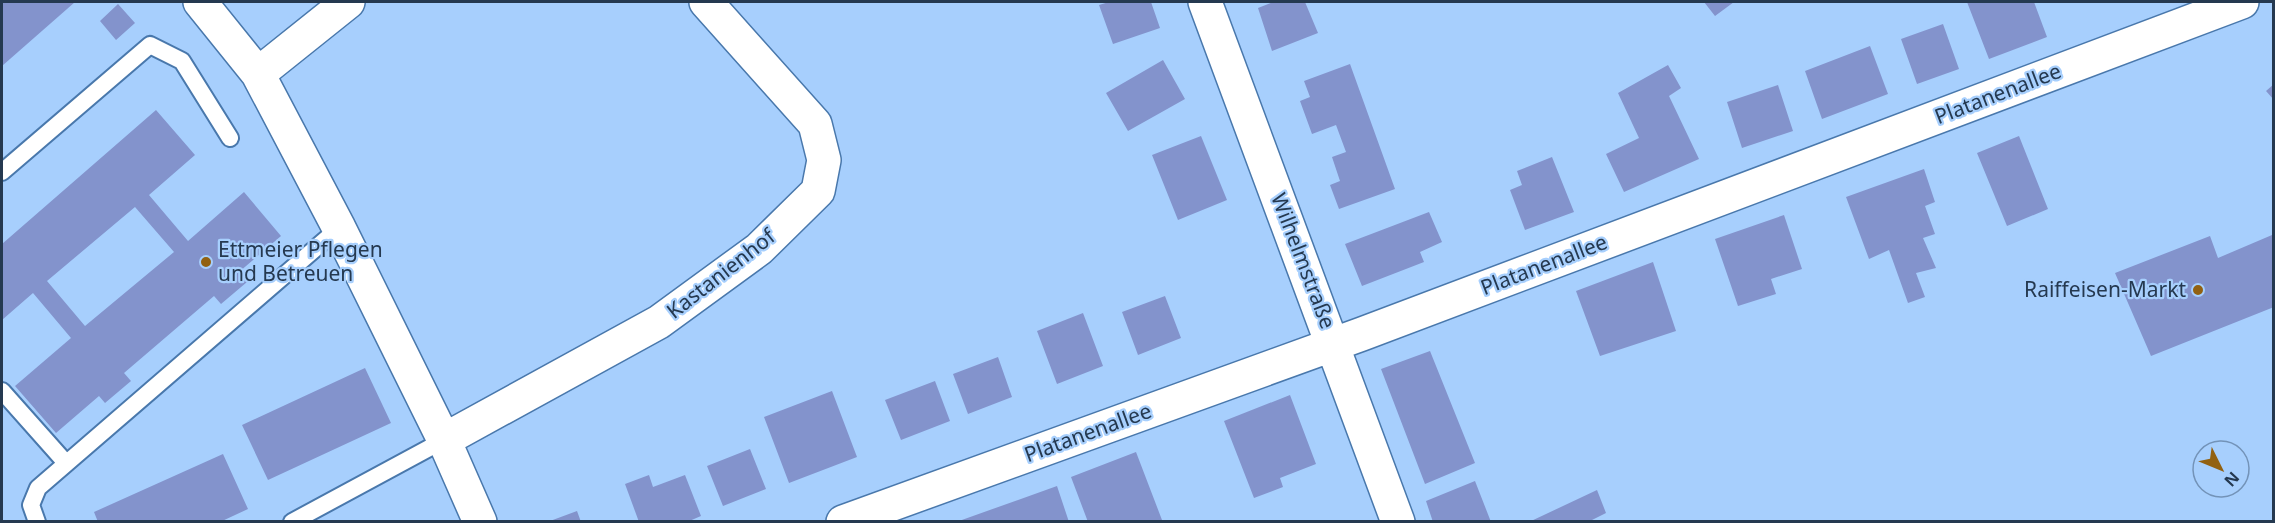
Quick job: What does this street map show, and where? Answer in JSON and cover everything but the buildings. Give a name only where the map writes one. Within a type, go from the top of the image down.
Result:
[{"type":"street","points":[[200,2],[258,74],[339,228],[444,440],[480,522]]},
{"type":"street","points":[[258,74],[348,2]]},
{"type":"street","name":"Kastanienhof","points":[[444,440],[659,322],[759,249],[818,191],[824,160],[815,124],[706,2]]},
{"type":"street","name":"Wilhelmstraße","points":[[1205,2],[1334,344],[1398,522]]},
{"type":"street","name":"Platanenallee","points":[[843,522],[1334,344],[2242,2]]},
{"type":"lane","points":[[2,172],[150,45],[182,61],[230,138]]},
{"type":"lane","points":[[37,522],[31,505],[38,488],[339,228]]},
{"type":"lane","points":[[2,391],[66,463]]},
{"type":"lane","points":[[292,522],[444,440]]},
{"type":"place","name":"Ettmeier Pflegen und Betreuen","points":[[206,262]]},
{"type":"place","name":"Raiffeisen-Markt","points":[[2198,290]]}]
